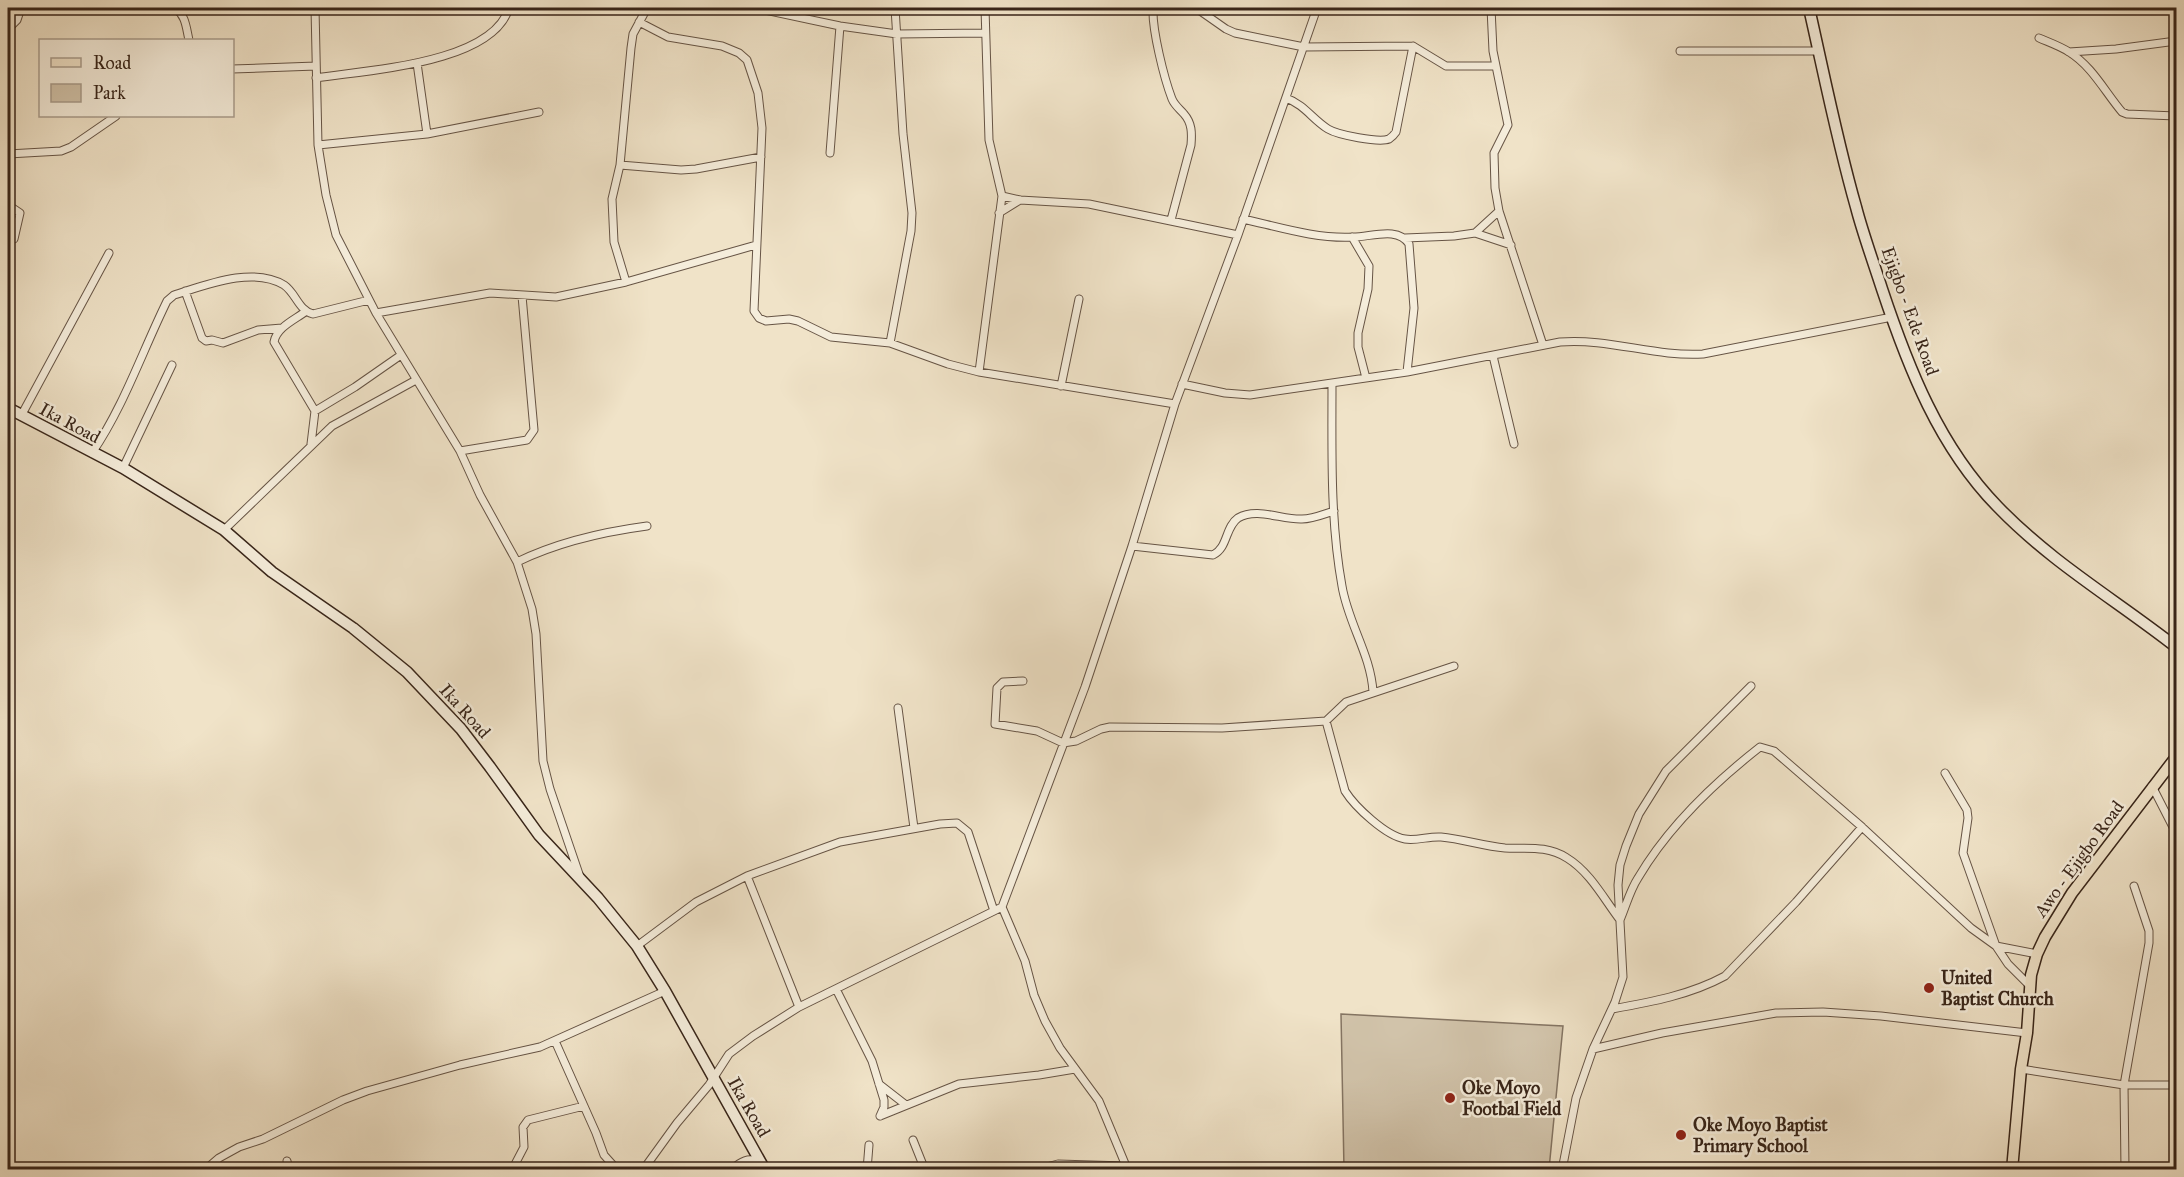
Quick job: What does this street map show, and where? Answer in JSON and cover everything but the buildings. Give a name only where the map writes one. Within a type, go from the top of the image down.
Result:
[{"type":"main road","name":"Awo - Ejigbo Road","points":[[2012,1170],[2030,986],[2037,954],[2056,916],[2072,893],[2176,757]]},
{"type":"street","points":[[8,29],[17,20],[21,8]]},
{"type":"street","points":[[175,8],[182,13],[189,39]]},
{"type":"street","points":[[315,8],[318,146],[326,195],[336,235],[376,314],[460,451],[480,495],[517,561],[532,609],[536,634],[543,761],[550,789],[582,882]]},
{"type":"street","points":[[316,78],[435,60],[477,44],[504,20],[509,8]]},
{"type":"street","points":[[626,282],[613,235],[612,199],[620,165],[633,34],[647,8]]},
{"type":"street","points":[[759,8],[840,26],[897,34],[985,33]]},
{"type":"street","points":[[890,343],[911,231],[912,213],[903,134],[895,8]]},
{"type":"street","points":[[979,372],[1002,196],[989,140],[985,8]]},
{"type":"street","points":[[1153,8],[1169,90],[1173,101],[1188,120],[1192,136],[1171,220]]},
{"type":"street","points":[[1196,8],[1226,30],[1304,47],[1413,46],[1446,66],[1496,66]]},
{"type":"street","points":[[643,1170],[656,1149],[709,1085],[712,1077],[729,1054],[767,1026],[799,1007],[1002,907],[1085,687],[1132,546],[1175,404],[1238,235],[1317,8]]},
{"type":"street","points":[[1491,8],[1492,51],[1508,125],[1494,153],[1495,189],[1499,212],[1543,345]]},
{"type":"street","name":"Ejigbo - Ede Road","points":[[1809,8],[1856,208],[1910,369],[1951,448],[1976,482],[2035,543],[2058,562],[2176,645]]},
{"type":"street","points":[[639,22],[669,37],[722,46],[739,53],[747,60],[758,93],[762,128],[754,311],[759,318],[766,321],[789,319],[798,321],[822,333],[841,339],[890,343],[948,364],[979,372],[1175,404]]},
{"type":"street","points":[[830,153],[840,26]]},
{"type":"street","points":[[2039,38],[2069,52],[2094,75],[2122,112],[2176,116]]},
{"type":"street","points":[[2069,52],[2176,41]]},
{"type":"street","points":[[1286,98],[1297,102],[1335,132],[1378,141],[1388,140],[1396,132],[1413,46]]},
{"type":"street","points":[[1680,51],[1819,51]]},
{"type":"street","points":[[417,63],[427,134]]},
{"type":"street","points":[[234,69],[316,66]]},
{"type":"street","points":[[318,146],[427,134],[539,112]]},
{"type":"street","points":[[8,154],[61,151],[71,147],[115,117]]},
{"type":"street","points":[[620,165],[681,170],[761,156]]},
{"type":"street","points":[[1002,196],[1020,200],[1071,202],[1238,235]]},
{"type":"street","points":[[999,213],[1020,200]]},
{"type":"street","points":[[8,205],[20,213],[14,239]]},
{"type":"street","points":[[1405,238],[1454,236],[1475,232],[1499,212]]},
{"type":"street","points":[[1243,219],[1320,236],[1352,237],[1397,233],[1405,238],[1409,244],[1414,308],[1407,372]]},
{"type":"street","points":[[1475,232],[1510,244]]},
{"type":"street","points":[[1352,237],[1369,266],[1368,289],[1358,333],[1358,347],[1365,378]]},
{"type":"street","points":[[376,314],[482,294],[556,297],[626,282],[756,245]]},
{"type":"street","points":[[21,416],[109,253]]},
{"type":"street","points":[[92,453],[108,428],[144,356],[167,301],[174,295],[235,277],[249,276],[283,284],[305,312],[312,314],[369,300]]},
{"type":"street","points":[[185,291],[204,340],[212,339],[224,343],[258,330],[282,328]]},
{"type":"street","points":[[460,451],[527,440],[534,430],[522,296]]},
{"type":"street","points":[[1060,386],[1079,299]]},
{"type":"street","points":[[305,312],[282,328],[276,334],[274,342],[315,411],[311,444]]},
{"type":"street","points":[[1182,384],[1225,393],[1250,395],[1407,372],[1560,342],[1587,341],[1684,354],[1703,354],[1892,317]]},
{"type":"street","points":[[315,411],[401,355]]},
{"type":"street","points":[[1493,356],[1514,444]]},
{"type":"street","points":[[123,468],[172,365]]},
{"type":"street","points":[[224,530],[311,444],[338,422],[416,380]]},
{"type":"street","points":[[1332,384],[1335,538],[1342,589],[1372,676],[1373,692]]},
{"type":"street","name":"Ika Road","points":[[8,408],[123,468],[224,530],[272,572],[353,628],[406,672],[461,729],[539,835],[598,898],[637,946],[665,991],[763,1166]]},
{"type":"street","points":[[1132,546],[1213,555],[1224,546],[1233,523],[1249,514],[1306,519],[1334,511]]},
{"type":"street","points":[[517,561],[567,542],[609,531],[647,526]]},
{"type":"street","points":[[1023,681],[1003,682],[997,688],[995,724],[1037,731],[1063,743],[1076,741],[1110,727],[1222,728],[1326,721],[1346,702],[1454,666]]},
{"type":"street","points":[[1562,1170],[1576,1098],[1593,1048],[1612,1009],[1623,977],[1618,885],[1620,865],[1626,846],[1652,791],[1666,771],[1751,686]]},
{"type":"street","points":[[898,708],[914,828]]},
{"type":"street","points":[[1326,721],[1345,791],[1385,831],[1396,837],[1407,839],[1438,837],[1506,848],[1549,849],[1566,857],[1584,871],[1620,920]]},
{"type":"street","points":[[1620,920],[1636,879],[1662,841],[1728,772],[1760,747],[1766,747],[1774,751],[1862,828],[1971,928],[1996,946],[2037,954]]},
{"type":"street","points":[[1946,773],[1967,810],[1963,853],[1996,946],[2008,964],[2030,986]]},
{"type":"street","points":[[2152,786],[2176,833]]},
{"type":"street","points":[[637,946],[696,902],[747,876],[840,842],[914,828],[957,823],[968,832],[994,911]]},
{"type":"street","points":[[1612,1009],[1663,999],[1712,983],[1725,976],[1796,902],[1862,828]]},
{"type":"street","points":[[747,876],[799,1007]]},
{"type":"street","points":[[2125,1170],[2124,1085],[2149,943],[2149,931],[2134,886]]},
{"type":"street","points":[[1002,907],[1025,961],[1034,994],[1045,1021],[1060,1048],[1099,1101],[1126,1166]]},
{"type":"street","points":[[836,989],[872,1061],[884,1107],[880,1116],[959,1084],[1075,1069]]},
{"type":"street","points":[[205,1170],[219,1158],[239,1147],[367,1091],[555,1041],[588,1024],[665,991]]},
{"type":"street","points":[[1593,1048],[1719,1022],[1776,1013],[1823,1012],[1881,1016],[2027,1033]]},
{"type":"street","points":[[555,1041],[604,1155],[613,1165],[625,1170]]},
{"type":"street","points":[[2021,1069],[2124,1085],[2176,1085]]},
{"type":"street","points":[[879,1084],[906,1105]]},
{"type":"street","points":[[512,1170],[524,1147],[523,1127],[528,1120],[584,1106]]},
{"type":"street","points":[[913,1140],[925,1170]]},
{"type":"street","points":[[867,1170],[869,1144]]},
{"type":"street","points":[[731,1170],[744,1160],[751,1159],[763,1166]]},
{"type":"street","points":[[287,1161],[289,1170]]},
{"type":"street","points":[[1035,1170],[1059,1167],[1126,1166],[1150,1169]]},
{"type":"green space","name":"Oke Moyo Footbal Field","points":[[1341,1014],[1563,1026],[1549,1169],[1344,1169]]},
{"type":"place","name":"United Baptist Church","points":[[1929,988]]},
{"type":"place","name":"Oke Moyo Footbal Field","points":[[1450,1098]]},
{"type":"place","name":"Oke Moyo Baptist Primary School","points":[[1681,1135]]}]
